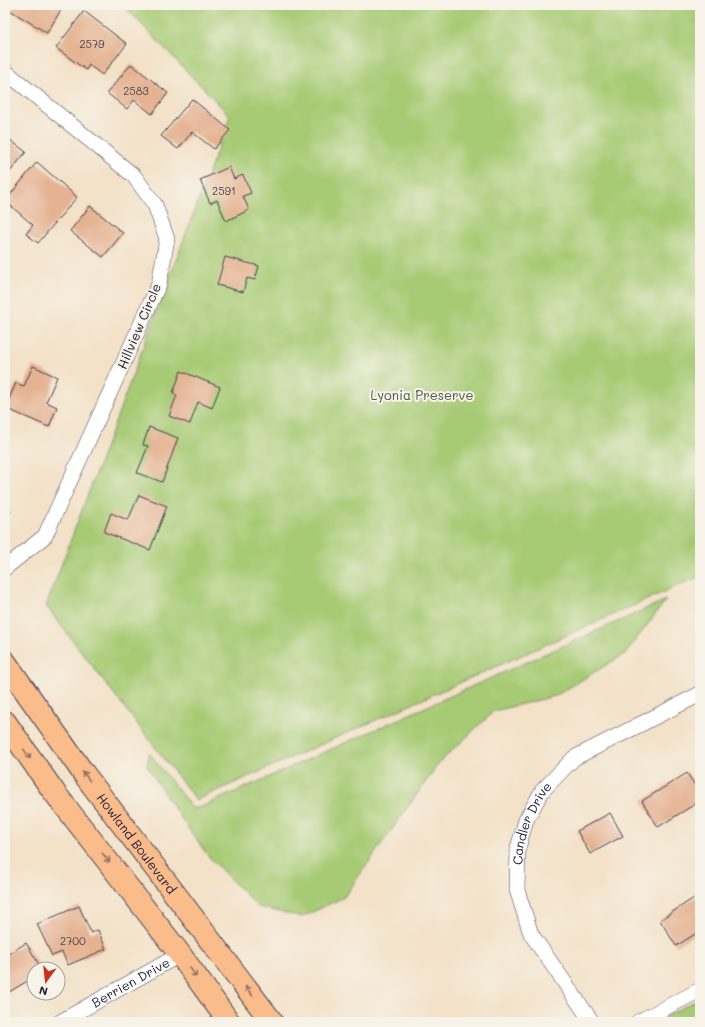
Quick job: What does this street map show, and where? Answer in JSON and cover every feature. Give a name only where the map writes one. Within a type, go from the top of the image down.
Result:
[{"type":"main road","name":"Howland Boulevard","points":[[5,662],[84,774],[272,1022]]},
{"type":"main road","points":[[5,722],[54,792],[179,953],[229,1022]]},
{"type":"street","name":"Hillview Circle","points":[[5,71],[134,176],[155,205],[167,239],[159,284],[45,536],[5,568]]},
{"type":"street","name":"Candler Drive","points":[[592,1022],[531,934],[518,890],[518,848],[526,820],[542,791],[574,758],[700,694]]},
{"type":"street","name":"Berrien Drive","points":[[60,1022],[172,959],[179,953]]},
{"type":"street","points":[[638,1022],[700,990]]},
{"type":"green space","name":"Lyonia Preserve","points":[[123,5],[700,5],[700,576],[196,800],[46,606],[230,116]]},
{"type":"green space","points":[[666,600],[626,653],[555,696],[494,711],[439,763],[344,897],[302,917],[258,907],[209,857],[171,804],[147,766],[149,753],[192,808],[199,808]]},
{"type":"green space","points":[[700,998],[700,1022],[655,1022]]},
{"type":"building","points":[[11,5],[64,5],[47,33],[8,9]]},
{"type":"building","points":[[84,11],[127,44],[102,75],[89,65],[86,70],[56,48]]},
{"type":"building","points":[[131,64],[168,93],[152,114],[134,100],[127,109],[107,93]]},
{"type":"building","points":[[192,99],[230,130],[214,149],[192,132],[178,149],[161,136]]},
{"type":"building","points":[[5,136],[26,152],[5,178]]},
{"type":"building","points":[[37,162],[77,197],[38,243],[26,234],[33,225],[5,201]]},
{"type":"building","points":[[229,167],[234,179],[243,175],[251,193],[243,196],[249,210],[226,221],[217,200],[210,203],[200,180]]},
{"type":"building","points":[[90,206],[123,233],[103,257],[70,231]]},
{"type":"building","points":[[225,257],[259,266],[255,280],[247,278],[243,292],[217,285]]},
{"type":"building","points":[[33,366],[57,377],[46,402],[57,407],[49,427],[5,408],[16,383],[24,386]]},
{"type":"building","points":[[181,371],[220,387],[212,408],[198,402],[190,424],[169,416],[177,395],[173,393]]},
{"type":"building","points":[[149,427],[178,438],[162,482],[137,473],[148,446],[143,445]]},
{"type":"building","points":[[139,495],[167,506],[150,550],[104,532],[111,513],[128,520]]},
{"type":"building","points":[[5,505],[11,512],[5,517]]},
{"type":"building","points":[[687,773],[700,793],[700,801],[658,827],[642,801]]},
{"type":"building","points":[[610,813],[623,836],[590,854],[577,831]]},
{"type":"building","points":[[697,896],[700,901],[700,931],[676,946],[660,920]]},
{"type":"building","points":[[79,906],[91,933],[98,930],[106,949],[68,965],[62,952],[52,956],[37,924]]},
{"type":"building","points":[[26,943],[37,961],[26,961],[26,982],[9,992],[5,986],[5,956]]}]
